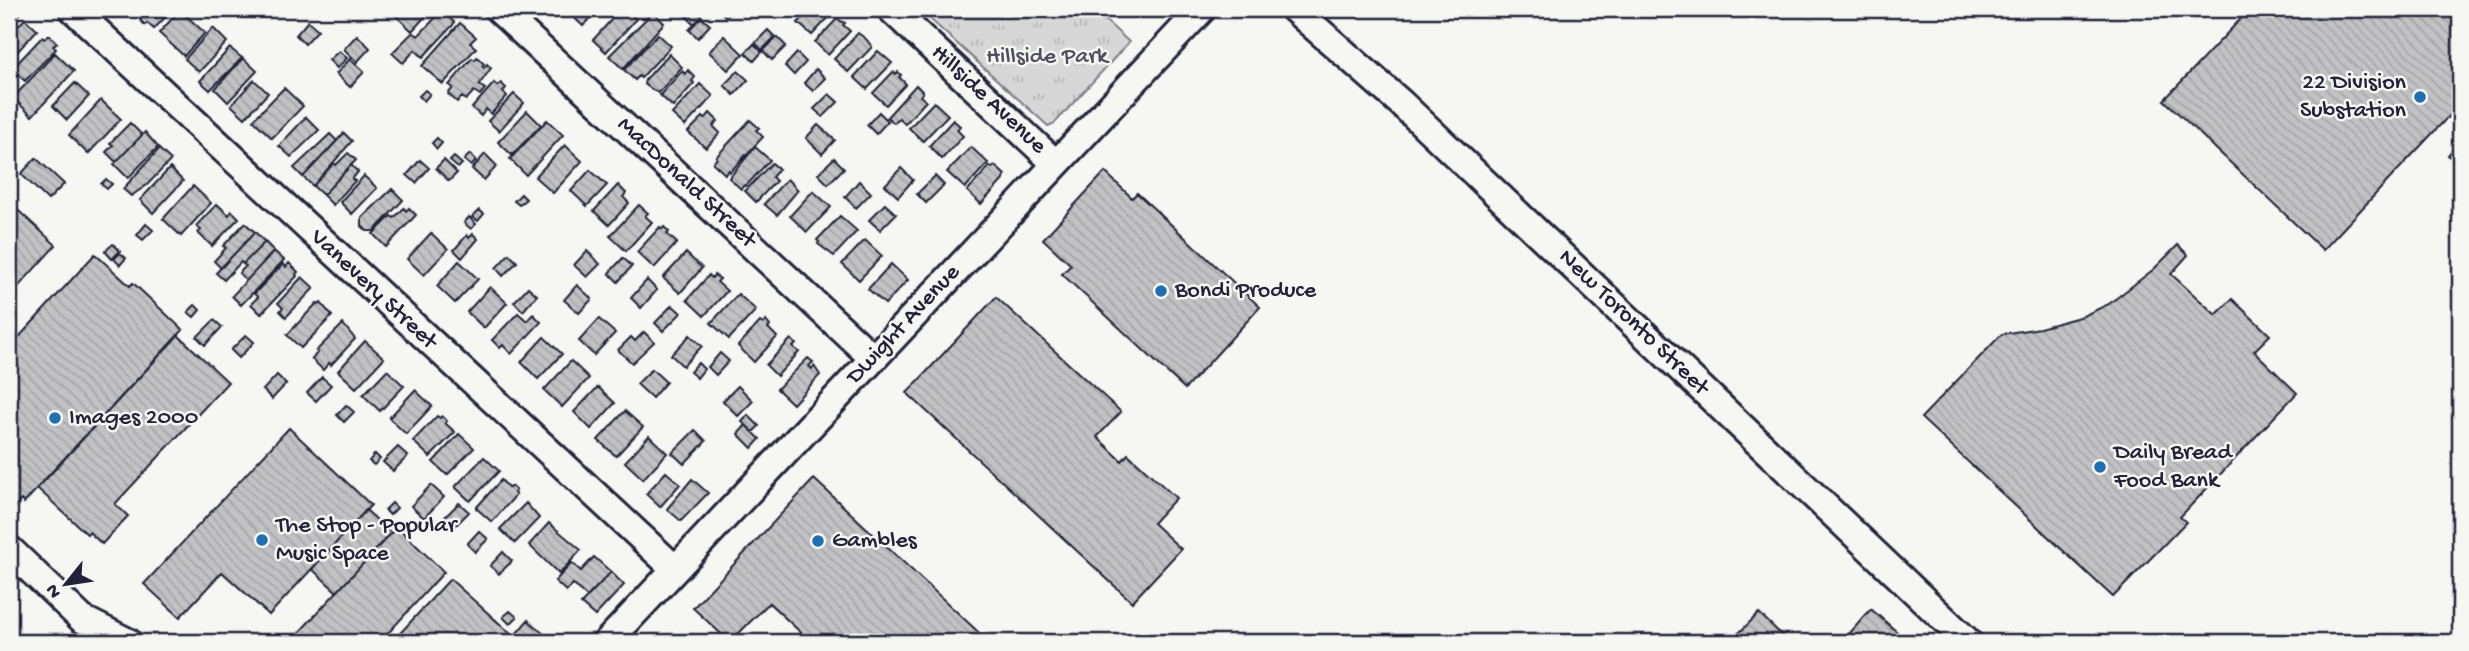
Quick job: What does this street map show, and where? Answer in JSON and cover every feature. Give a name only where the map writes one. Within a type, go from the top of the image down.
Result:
[{"type":"street","name":"Vanevery Street","points":[[73,9],[675,569]]},
{"type":"street","name":"MacDonald Street","points":[[498,9],[873,358]]},
{"type":"street","name":"Hillside Avenue","points":[[891,9],[1055,163]]},
{"type":"street","name":"Dwight Avenue","points":[[607,642],[1202,9]]},
{"type":"street","name":"New Toronto Street","points":[[1294,9],[1401,103],[1968,642]]},
{"type":"street","points":[[9,549],[82,619],[128,642]]},
{"type":"green space","name":"Hillside Park","points":[[919,9],[1093,9],[1129,42],[1055,123],[1048,126]]},
{"type":"building","points":[[9,9],[15,9],[20,14],[9,26]]},
{"type":"building","points":[[146,9],[173,9],[154,29],[140,20],[142,18],[139,16]]},
{"type":"building","points":[[389,9],[432,9],[412,31]]},
{"type":"building","points":[[565,9],[599,9],[583,26]]},
{"type":"building","points":[[621,9],[626,9],[636,19],[606,52],[593,40]]},
{"type":"building","points":[[693,9],[702,16],[694,24],[686,16]]},
{"type":"building","points":[[718,9],[734,9],[726,17]]},
{"type":"building","points":[[811,9],[827,9],[832,14],[812,35],[798,23]]},
{"type":"building","points":[[2250,9],[2448,9],[2460,20],[2460,104],[2323,250],[2164,100]]},
{"type":"building","points":[[180,10],[205,33],[184,56],[159,33]]},
{"type":"building","points":[[442,11],[454,22],[453,25],[423,57],[415,50],[403,63],[392,53],[413,32],[418,36]]},
{"type":"building","points":[[653,12],[664,23],[623,69],[609,56]]},
{"type":"building","points":[[701,17],[710,25],[698,38],[689,30]]},
{"type":"building","points":[[25,19],[37,30],[9,61],[9,34]]},
{"type":"building","points":[[837,19],[845,23],[843,25],[850,31],[828,55],[815,42]]},
{"type":"building","points":[[308,21],[318,30],[305,44],[296,35]]},
{"type":"building","points":[[460,23],[476,37],[470,43],[476,48],[443,84],[422,66]]},
{"type":"building","points":[[213,28],[227,42],[199,72],[185,59]]},
{"type":"building","points":[[768,30],[775,37],[762,50],[755,43]]},
{"type":"building","points":[[858,33],[872,47],[848,72],[834,59]]},
{"type":"building","points":[[658,34],[671,46],[641,78],[639,76],[635,80],[624,70]]},
{"type":"building","points":[[49,35],[57,43],[53,46],[56,49],[25,81],[12,69],[42,37],[44,39]]},
{"type":"building","points":[[357,35],[370,48],[357,62],[344,49]]},
{"type":"building","points":[[724,36],[743,54],[728,70],[709,52]]},
{"type":"building","points":[[777,37],[786,46],[772,60],[763,51]]},
{"type":"building","points":[[754,44],[762,52],[754,61],[745,53]]},
{"type":"building","points":[[230,48],[242,58],[210,90],[200,81]]},
{"type":"building","points":[[339,51],[347,58],[337,68],[329,60]]},
{"type":"building","points":[[878,51],[892,63],[867,89],[854,77]]},
{"type":"building","points":[[55,53],[74,71],[32,116],[13,98]]},
{"type":"building","points":[[797,53],[806,62],[794,75],[785,66]]},
{"type":"building","points":[[669,54],[682,67],[658,93],[644,84],[645,80]]},
{"type":"building","points":[[477,57],[484,64],[484,68],[487,64],[491,68],[479,85],[485,89],[480,95],[474,91],[466,100],[462,97],[457,102],[448,94],[453,88],[449,85],[472,58],[475,60]]},
{"type":"building","points":[[243,58],[257,71],[228,102],[215,89]]},
{"type":"building","points":[[350,59],[364,72],[350,87],[336,74]]},
{"type":"building","points":[[816,69],[825,78],[813,91],[804,83]]},
{"type":"building","points":[[688,70],[695,77],[692,81],[694,83],[673,107],[660,95],[682,71],[685,74]]},
{"type":"building","points":[[738,71],[748,80],[734,95],[724,85]]},
{"type":"building","points":[[893,72],[898,72],[906,84],[886,105],[873,93]]},
{"type":"building","points":[[254,80],[268,93],[245,118],[231,105]]},
{"type":"building","points":[[75,83],[89,96],[67,120],[53,106]]},
{"type":"building","points":[[494,83],[497,86],[501,83],[506,88],[503,92],[507,96],[491,114],[486,109],[481,116],[472,108]]},
{"type":"building","points":[[700,84],[713,96],[685,126],[672,114]]},
{"type":"building","points":[[916,85],[923,92],[920,96],[926,101],[905,124],[899,118],[894,123],[887,117]]},
{"type":"building","points":[[284,88],[303,106],[272,138],[253,120]]},
{"type":"building","points":[[425,90],[430,94],[424,101],[419,96]]},
{"type":"building","points":[[514,94],[524,103],[499,131],[488,121]]},
{"type":"building","points":[[829,94],[838,102],[823,117],[814,109]]},
{"type":"building","points":[[101,100],[121,119],[88,154],[69,135]]},
{"type":"building","points":[[934,102],[948,115],[923,141],[909,128]]},
{"type":"building","points":[[527,111],[541,125],[512,155],[498,142]]},
{"type":"building","points":[[879,112],[888,121],[876,134],[867,125]]},
{"type":"building","points":[[710,113],[718,121],[713,126],[720,133],[706,148],[688,132]]},
{"type":"building","points":[[306,117],[319,130],[291,157],[279,146]]},
{"type":"building","points":[[547,120],[563,135],[526,175],[510,159]]},
{"type":"building","points":[[750,120],[759,128],[756,130],[763,137],[725,174],[713,163]]},
{"type":"building","points":[[953,120],[960,126],[957,130],[963,136],[942,159],[929,146]]},
{"type":"building","points":[[130,123],[142,135],[116,162],[106,152],[113,145],[110,143]]},
{"type":"building","points":[[818,125],[835,140],[822,154],[806,138]]},
{"type":"building","points":[[145,132],[158,147],[128,178],[114,164]]},
{"type":"building","points":[[344,133],[352,141],[313,186],[303,177]]},
{"type":"building","points":[[330,134],[337,141],[303,177],[294,168]]},
{"type":"building","points":[[437,138],[442,143],[437,149],[432,143]]},
{"type":"building","points":[[2460,141],[2460,167],[2448,155]]},
{"type":"building","points":[[565,145],[582,161],[553,193],[535,177]]},
{"type":"building","points":[[755,147],[770,160],[741,189],[729,178]]},
{"type":"building","points":[[971,147],[988,163],[965,188],[947,172]]},
{"type":"building","points":[[159,149],[171,160],[147,185],[131,196],[123,189]]},
{"type":"building","points":[[348,153],[356,160],[323,195],[313,186],[334,163],[336,165]]},
{"type":"building","points":[[470,154],[476,161],[471,166],[464,160]]},
{"type":"building","points":[[485,154],[497,166],[484,180],[472,169]]},
{"type":"building","points":[[454,157],[462,164],[458,168],[450,161]]},
{"type":"building","points":[[36,158],[64,184],[48,200],[21,174]]},
{"type":"building","points":[[834,158],[844,168],[828,184],[818,174]]},
{"type":"building","points":[[420,160],[429,168],[416,183],[407,175]]},
{"type":"building","points":[[444,160],[457,173],[449,181],[436,168]]},
{"type":"building","points":[[772,163],[779,169],[772,177],[776,181],[756,202],[745,191]]},
{"type":"building","points":[[351,165],[358,172],[352,179],[355,181],[333,205],[323,195]]},
{"type":"building","points":[[990,166],[995,166],[1005,175],[981,204],[967,191]]},
{"type":"building","points":[[170,168],[183,181],[153,213],[140,200]]},
{"type":"building","points":[[901,168],[913,180],[898,197],[885,185]]},
{"type":"building","points":[[590,170],[607,185],[587,206],[571,191]]},
{"type":"building","name":"Bondi Produce","points":[[1105,172],[1132,198],[1137,193],[1260,307],[1185,389],[1062,274],[1071,265],[1043,239]]},
{"type":"building","points":[[364,176],[377,188],[352,214],[340,202]]},
{"type":"building","points":[[935,176],[944,185],[926,203],[917,194]]},
{"type":"building","points":[[106,179],[112,184],[107,189],[101,184]]},
{"type":"building","points":[[787,179],[798,190],[777,215],[764,204]]},
{"type":"building","points":[[859,181],[871,193],[856,208],[845,197]]},
{"type":"building","points":[[618,185],[626,193],[623,197],[629,203],[609,225],[594,211]]},
{"type":"building","points":[[193,186],[211,203],[181,236],[163,219]]},
{"type":"building","points":[[392,189],[403,200],[374,231],[367,231],[362,226],[362,218]]},
{"type":"building","points":[[813,191],[831,207],[807,232],[790,216]]},
{"type":"building","points":[[521,194],[526,199],[519,205],[514,201]]},
{"type":"building","points":[[9,202],[56,245],[9,297]]},
{"type":"building","points":[[217,204],[229,215],[232,211],[239,218],[212,246],[198,233],[201,230],[196,226]]},
{"type":"building","points":[[885,204],[896,214],[880,230],[869,220]]},
{"type":"building","points":[[639,205],[648,213],[645,216],[652,222],[626,251],[610,236]]},
{"type":"building","points":[[404,208],[406,211],[409,208],[416,215],[386,247],[373,234],[391,216],[394,218]]},
{"type":"building","points":[[479,210],[484,214],[478,221],[472,217]]},
{"type":"building","points":[[840,216],[857,231],[834,256],[818,244],[817,240]]},
{"type":"building","points":[[469,217],[476,224],[471,229],[464,223]]},
{"type":"building","points":[[245,223],[255,232],[221,268],[214,261],[226,248],[223,246]]},
{"type":"building","points":[[146,224],[153,230],[143,240],[137,235]]},
{"type":"building","points":[[660,227],[664,227],[677,243],[654,268],[637,252]]},
{"type":"building","points":[[255,232],[265,242],[224,280],[216,273]]},
{"type":"building","points":[[431,233],[448,249],[424,275],[407,259]]},
{"type":"building","points":[[473,234],[478,239],[462,258],[454,250],[467,235],[469,238]]},
{"type":"building","points":[[865,240],[882,256],[859,280],[842,264]]},
{"type":"building","points":[[265,242],[274,251],[246,281],[239,273],[246,266],[243,264]]},
{"type":"building","points":[[113,244],[120,251],[112,259],[105,251]]},
{"type":"building","name":"Daily Bread Food Bank","points":[[2178,245],[2188,255],[2171,274],[2216,315],[2232,299],[2270,335],[2254,351],[2297,393],[2180,517],[2186,522],[2113,597],[1921,418],[2002,334],[2040,328],[2083,316],[2109,304],[2154,269]]},
{"type":"building","points":[[274,251],[284,260],[241,305],[232,296]]},
{"type":"building","points":[[587,251],[600,264],[587,277],[574,265]]},
{"type":"building","points":[[120,253],[126,258],[120,265],[114,259]]},
{"type":"building","points":[[686,253],[702,268],[680,293],[663,278]]},
{"type":"building","name":"Images 2000","points":[[95,254],[130,286],[133,283],[183,330],[24,503],[21,500],[16,506],[9,499],[9,348]]},
{"type":"building","points":[[509,254],[517,262],[503,276],[496,268]]},
{"type":"building","points":[[623,258],[632,266],[618,282],[609,273]]},
{"type":"building","points":[[459,261],[478,279],[455,303],[437,286]]},
{"type":"building","points":[[289,263],[298,272],[297,276],[261,314],[251,304],[258,297],[254,294],[283,264],[286,267]]},
{"type":"building","points":[[891,264],[908,280],[885,304],[868,289]]},
{"type":"building","points":[[709,275],[720,279],[717,282],[727,291],[704,316],[687,300]]},
{"type":"building","points":[[302,277],[314,288],[286,317],[280,311],[283,308],[278,303]]},
{"type":"building","points":[[647,280],[657,290],[641,308],[631,298]]},
{"type":"building","points":[[577,285],[592,299],[579,313],[564,300]]},
{"type":"building","points":[[490,287],[507,303],[484,328],[467,312]]},
{"type":"building","points":[[528,287],[537,295],[523,311],[514,302]]},
{"type":"building","points":[[738,294],[756,310],[729,339],[711,323]]},
{"type":"building","points":[[996,297],[1121,412],[1097,437],[1122,461],[1128,454],[1176,498],[1153,523],[1181,549],[1132,602],[907,393]]},
{"type":"building","points":[[317,303],[321,303],[332,316],[301,348],[287,335]]},
{"type":"building","points":[[195,305],[200,310],[194,317],[188,312]]},
{"type":"building","points":[[672,305],[681,313],[663,331],[655,323]]},
{"type":"building","points":[[518,313],[527,321],[533,314],[541,322],[511,354],[503,345],[500,348],[492,340]]},
{"type":"building","points":[[599,319],[615,333],[594,355],[579,341]]},
{"type":"building","points":[[214,320],[222,327],[205,345],[197,337]]},
{"type":"building","points":[[766,321],[770,326],[768,328],[777,337],[754,362],[738,346],[760,322],[763,324]]},
{"type":"building","points":[[343,324],[355,339],[323,370],[312,359],[318,352],[316,351]]},
{"type":"building","points":[[644,332],[654,342],[632,363],[618,350],[631,337],[635,341]]},
{"type":"building","points":[[178,335],[228,382],[115,504],[128,516],[102,544],[89,532],[87,534],[37,488]]},
{"type":"building","points":[[246,335],[254,342],[239,358],[231,350]]},
{"type":"building","points":[[690,335],[702,346],[683,366],[671,355]]},
{"type":"building","points":[[544,337],[562,354],[538,379],[521,362]]},
{"type":"building","points":[[791,339],[796,344],[793,347],[799,352],[777,376],[766,365]]},
{"type":"building","points":[[365,341],[384,358],[356,388],[338,371]]},
{"type":"building","points":[[720,353],[729,361],[716,375],[708,367]]},
{"type":"building","points":[[808,358],[813,362],[809,366],[812,369],[814,366],[820,375],[793,404],[777,389]]},
{"type":"building","points":[[571,361],[589,378],[562,407],[544,390]]},
{"type":"building","points":[[698,363],[704,369],[697,378],[690,372]]},
{"type":"building","points":[[652,369],[666,382],[652,398],[637,384]]},
{"type":"building","points":[[387,370],[404,386],[380,411],[363,395]]},
{"type":"building","points":[[277,375],[286,384],[272,399],[263,390]]},
{"type":"building","points":[[322,377],[331,385],[316,401],[307,393]]},
{"type":"building","points":[[738,386],[753,401],[738,416],[723,401]]},
{"type":"building","points":[[598,387],[615,403],[591,429],[574,412]]},
{"type":"building","points":[[415,390],[432,406],[406,434],[389,418]]},
{"type":"building","points":[[346,405],[354,412],[344,422],[337,415]]},
{"type":"building","points":[[625,411],[643,427],[616,456],[598,440]]},
{"type":"building","points":[[748,415],[759,426],[753,432],[742,422]]},
{"type":"building","points":[[437,416],[442,416],[455,432],[430,457],[413,441]]},
{"type":"building","points":[[746,425],[760,439],[752,448],[738,434]]},
{"type":"building","name":"The Stop - Popular Music Space","points":[[289,428],[371,505],[269,615],[222,572],[180,617],[144,584]]},
{"type":"building","points":[[695,430],[706,441],[684,464],[672,453]]},
{"type":"building","points":[[459,434],[474,448],[447,475],[433,462]]},
{"type":"building","points":[[649,436],[667,453],[643,479],[625,462]]},
{"type":"building","points":[[398,447],[408,456],[393,471],[383,462]]},
{"type":"building","points":[[375,454],[380,459],[374,465],[369,461]]},
{"type":"building","points":[[484,457],[499,471],[470,501],[455,487]]},
{"type":"building","points":[[666,472],[680,484],[660,507],[646,494]]},
{"type":"building","points":[[692,479],[708,493],[681,521],[667,509]]},
{"type":"building","name":"Gambles","points":[[814,479],[989,642],[811,642],[769,603],[730,642],[693,608]]},
{"type":"building","points":[[501,480],[509,488],[511,486],[516,490],[516,495],[492,522],[476,508]]},
{"type":"building","points":[[431,485],[444,497],[424,518],[411,506]]},
{"type":"building","points":[[392,503],[397,508],[390,515],[385,510]]},
{"type":"building","points":[[459,503],[469,512],[453,528],[443,519]]},
{"type":"building","points":[[526,503],[539,518],[515,543],[500,529]]},
{"type":"building","points":[[366,510],[391,533],[337,592],[312,569]]},
{"type":"building","points":[[549,523],[581,550],[559,574],[529,545]]},
{"type":"building","points":[[397,527],[444,572],[380,642],[299,642],[294,638]]},
{"type":"building","points":[[479,531],[488,539],[475,552],[467,544]]},
{"type":"building","points":[[503,552],[512,561],[499,574],[490,566]]},
{"type":"building","points":[[594,557],[611,572],[587,597],[573,584],[566,591],[555,581],[572,563],[581,571]]},
{"type":"building","points":[[611,572],[624,585],[595,616],[581,604]]},
{"type":"building","points":[[450,579],[520,642],[392,642]]},
{"type":"building","points":[[1871,609],[1905,639],[1902,642],[1842,642]]},
{"type":"building","points":[[510,611],[517,617],[510,624],[503,617]]},
{"type":"building","points":[[1759,613],[1789,642],[1730,642]]},
{"type":"building","points":[[528,620],[546,636],[541,642],[525,642],[516,634]]},
{"type":"place","name":"22 Division Substation","points":[[2420,97]]},
{"type":"place","name":"Bondi Produce","points":[[1161,291]]},
{"type":"place","name":"Images 2000","points":[[55,418]]},
{"type":"place","name":"Daily Bread Food Bank","points":[[2100,467]]},
{"type":"place","name":"The Stop - Popular Music Space","points":[[262,540]]},
{"type":"place","name":"Gambles","points":[[818,541]]}]
